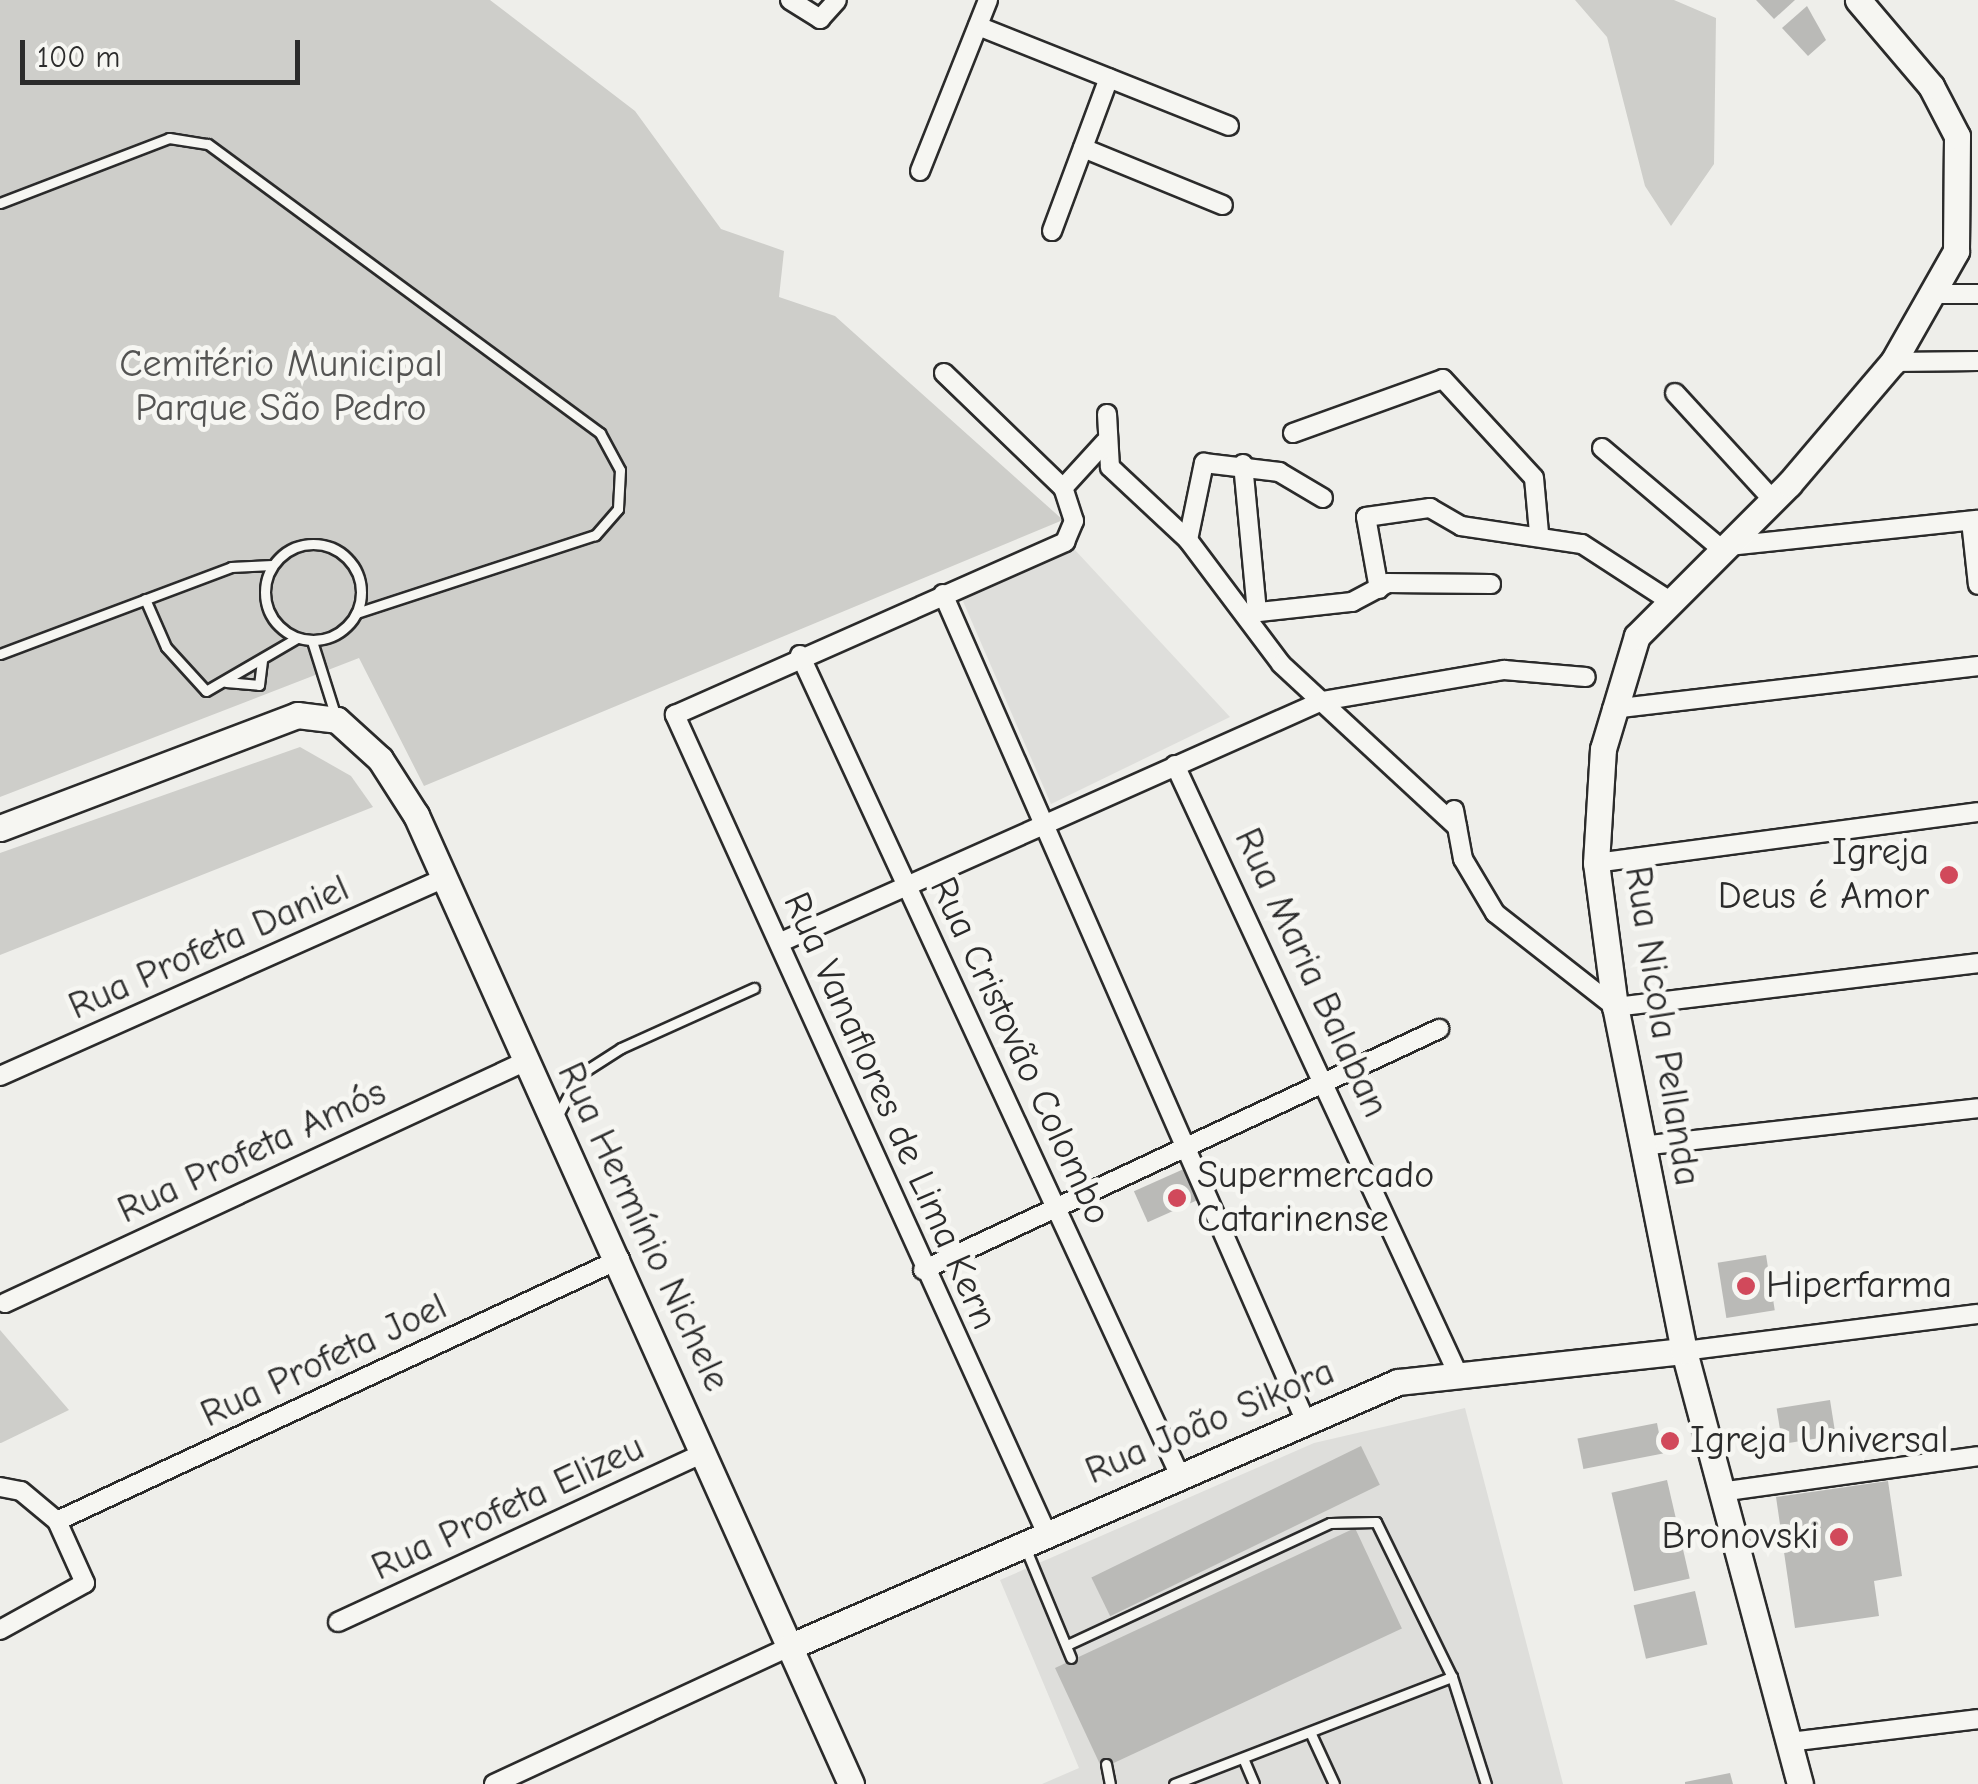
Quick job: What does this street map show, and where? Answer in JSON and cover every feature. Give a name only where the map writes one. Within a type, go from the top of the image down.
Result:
[{"type":"street","points":[[790,0],[820,20],[838,0]]},
{"type":"street","points":[[920,171],[988,0]]},
{"type":"street","name":"Rua Nicola Pellanda","points":[[1800,1784],[1684,1350],[1615,1007],[1596,864],[1612,709],[1637,636],[1665,598],[1772,499],[1893,362],[1936,294],[1956,252],[1956,136],[1932,86],[1858,0]]},
{"type":"street","points":[[978,26],[1229,126]]},
{"type":"street","points":[[1052,230],[1109,78]]},
{"type":"street","points":[[1083,148],[1224,205]]},
{"type":"street","points":[[1936,294],[1978,294]]},
{"type":"street","points":[[1893,362],[1978,361]]},
{"type":"street","points":[[800,655],[1065,542],[1074,521],[1063,488],[944,373]]},
{"type":"street","points":[[1293,433],[1443,378],[1534,478],[1539,532]]},
{"type":"street","points":[[1675,393],[1772,499]]},
{"type":"street","points":[[1107,414],[1105,442],[1122,480],[1188,540],[1254,612],[1281,664],[1456,819],[1463,859],[1495,913],[1615,1007],[1978,963]]},
{"type":"street","points":[[1063,488],[1105,442]]},
{"type":"street","points":[[1602,448],[1719,547],[1974,521],[1978,585]]},
{"type":"street","points":[[1188,540],[1204,463],[1243,464],[1322,498]]},
{"type":"street","points":[[1243,464],[1254,612]]},
{"type":"street","points":[[1379,589],[1366,517],[1373,509],[1430,508],[1461,526],[1539,532],[1610,558],[1665,598]]},
{"type":"street","points":[[1254,612],[1352,602],[1379,589],[1491,584]]},
{"type":"street","points":[[943,594],[1045,829],[1191,1145],[1305,1420]]},
{"type":"street","name":"Rua Vanaflores de Lima Kern","points":[[800,655],[674,714],[782,942],[1036,1539]]},
{"type":"street","name":"Rua Cristovão Colombo","points":[[800,655],[1060,1206],[1180,1476]]},
{"type":"street","points":[[1612,709],[1978,666]]},
{"type":"street","points":[[782,942],[1045,829],[1175,765],[1322,701],[1504,670],[1586,677]]},
{"type":"street","points":[[0,828],[297,716],[337,720]]},
{"type":"street","name":"Rua Hermínio Nichele","points":[[337,720],[380,759],[444,878],[554,1124],[620,1259],[851,1784]]},
{"type":"street","name":"Rua Maria Balaban","points":[[1175,765],[1328,1081],[1458,1374]]},
{"type":"street","points":[[1596,864],[1978,812]]},
{"type":"street","name":"Rua Profeta Daniel","points":[[0,1076],[444,878]]},
{"type":"street","points":[[923,1270],[1439,1029]]},
{"type":"street","name":"Rua Profeta Amós","points":[[6,1302],[526,1061]]},
{"type":"street","points":[[1641,1146],[1978,1108]]},
{"type":"street","name":"Rua Profeta Joel","points":[[56,1521],[620,1259]]},
{"type":"street","points":[[1684,1350],[1978,1314]]},
{"type":"street","name":"Rua João Sikora","points":[[789,1647],[1398,1382],[1684,1350]]},
{"type":"street","name":"Rua Profeta Elizeu","points":[[338,1622],[704,1453]]},
{"type":"street","points":[[1720,1492],[1978,1456]]},
{"type":"street","points":[[0,1487],[22,1491],[56,1521],[86,1582],[0,1630]]},
{"type":"street","points":[[494,1784],[789,1647]]},
{"type":"street","points":[[1789,1742],[1978,1720]]},
{"type":"lane","points":[[0,202],[170,138],[208,144],[600,433],[620,470],[618,510],[595,536],[356,614],[338,634],[312,640],[297,638],[266,608],[272,565]]},
{"type":"lane","points":[[0,654],[230,568],[272,565],[298,546],[330,547],[360,582],[356,614]]},
{"type":"lane","points":[[145,599],[189,681],[206,691],[297,638]]},
{"type":"lane","points":[[312,640],[337,720]]},
{"type":"lane","points":[[226,682],[260,685],[262,660]]},
{"type":"lane","points":[[554,1124],[579,1075],[695,1009],[754,988]]},
{"type":"lane","points":[[1068,1646],[1360,1517],[1386,1535],[1452,1677],[1486,1784]]},
{"type":"lane","points":[[1036,1539],[1071,1658]]},
{"type":"lane","points":[[1174,1784],[1452,1677]]},
{"type":"lane","points":[[1310,1732],[1334,1784]]},
{"type":"lane","points":[[1243,1758],[1254,1784]]},
{"type":"lane","points":[[1106,1764],[1110,1784]]},
{"type":"shaded area","points":[[1075,550],[1230,717],[1051,804],[962,599]]},
{"type":"shaded area","points":[[1465,1408],[1563,1784],[1042,1784],[1079,1768],[1000,1580],[1314,1443]]},
{"type":"green space","name":"Cemitério Municipal Parque São Pedro","points":[[0,0],[490,0],[635,111],[721,229],[784,251],[779,297],[835,316],[1063,520],[424,786],[359,658],[0,797]]},
{"type":"green space","points":[[1575,0],[1674,0],[1716,18],[1714,164],[1671,226],[1645,186],[1607,37]]},
{"type":"green space","points":[[300,747],[351,776],[373,807],[0,955],[0,853]]},
{"type":"green space","points":[[0,1330],[69,1410],[1,1443],[0,1443]]},
{"type":"building","points":[[1756,0],[1795,0],[1774,19]]},
{"type":"building","points":[[1807,6],[1826,40],[1808,56],[1782,28]]},
{"type":"building","points":[[1186,1168],[1200,1199],[1148,1222],[1134,1191]]},
{"type":"building","name":"Hiperfarma","points":[[1766,1255],[1775,1310],[1726,1318],[1718,1263]]},
{"type":"building","points":[[1830,1400],[1836,1436],[1782,1444],[1777,1408]]},
{"type":"building","points":[[1657,1423],[1663,1453],[1583,1469],[1577,1438]]},
{"type":"building","points":[[1361,1446],[1380,1485],[1110,1616],[1091,1578]]},
{"type":"building","points":[[1667,1480],[1690,1578],[1634,1591],[1611,1493]]},
{"type":"building","name":"Bronovski","points":[[1888,1481],[1902,1576],[1874,1581],[1879,1616],[1795,1628],[1776,1497]]},
{"type":"building","points":[[1355,1528],[1402,1629],[1102,1768],[1055,1668]]},
{"type":"building","points":[[1695,1591],[1707,1645],[1646,1659],[1634,1605]]},
{"type":"building","points":[[1730,1773],[1733,1784],[1685,1784],[1685,1782]]},
{"type":"place","name":"Igreja Deus é Amor","points":[[1949,875]]},
{"type":"place","name":"Supermercado Catarinense","points":[[1177,1198]]},
{"type":"place","name":"Hiperfarma","points":[[1746,1286]]},
{"type":"place","name":"Igreja Universal","points":[[1670,1441]]},
{"type":"place","name":"Bronovski","points":[[1839,1537]]}]
